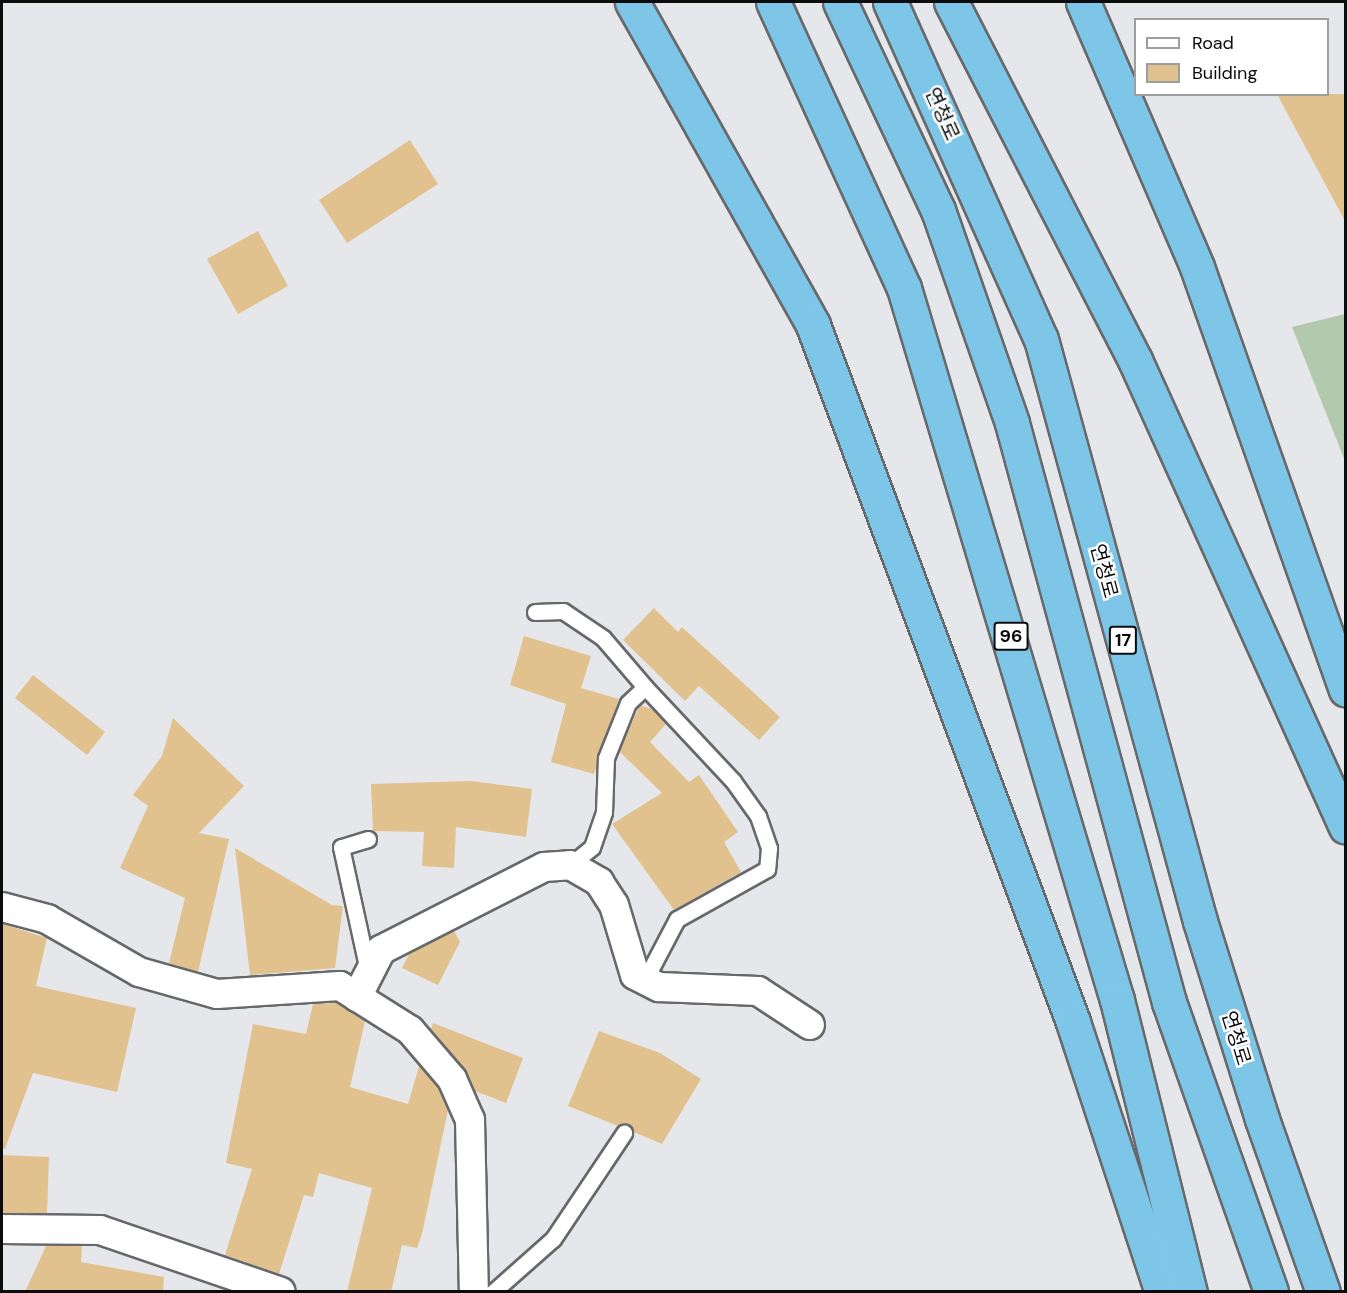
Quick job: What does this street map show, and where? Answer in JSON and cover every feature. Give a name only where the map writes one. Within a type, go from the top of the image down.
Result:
[{"type":"highway","points":[[632,2],[813,325],[1073,1022],[1162,1292]]},
{"type":"highway","name":"96","points":[[773,2],[904,288],[1117,1000],[1190,1292]]},
{"type":"highway","points":[[840,2],[938,210],[1012,423],[1169,1002],[1271,1292]]},
{"type":"highway","name":"연청로","points":[[890,2],[1041,339],[1200,921],[1262,1119],[1323,1292]]},
{"type":"highway","points":[[951,2],[1135,360],[1346,827]]},
{"type":"highway","points":[[1083,2],[1197,267],[1300,552],[1346,690]]},
{"type":"highway","points":[[1300,552],[1346,651]]},
{"type":"street","points":[[363,985],[381,950],[544,867],[570,865],[599,882],[614,905],[635,975],[659,987],[758,991],[810,1025]]},
{"type":"street","points":[[2,907],[47,919],[140,972],[217,994],[363,985],[410,1030],[452,1079],[470,1120],[474,1292]]},
{"type":"street","points":[[2,1229],[100,1230],[281,1292]]},
{"type":"lane","points":[[535,612],[563,611],[603,638],[645,687],[733,781],[758,816],[769,848],[767,869],[677,919],[645,980]]},
{"type":"lane","points":[[570,865],[592,847],[603,812],[606,758],[628,703],[645,687]]},
{"type":"lane","points":[[363,985],[341,847],[368,839]]},
{"type":"lane","points":[[493,1292],[554,1239],[624,1133]]},
{"type":"green space","points":[[1346,314],[1345,461],[1292,327]]},
{"type":"building","points":[[1346,94],[1346,223],[1278,96]]},
{"type":"building","points":[[410,140],[438,184],[347,243],[319,200]]},
{"type":"building","points":[[258,231],[288,286],[238,314],[207,259]]},
{"type":"building","points":[[654,608],[678,632],[682,627],[780,717],[759,740],[699,686],[685,701],[623,640]]},
{"type":"building","points":[[524,636],[591,656],[581,688],[619,699],[594,774],[551,762],[566,704],[510,685]]},
{"type":"building","points":[[33,675],[105,732],[87,755],[15,698]]},
{"type":"building","points":[[640,705],[652,709],[666,724],[650,742],[689,782],[699,775],[738,832],[724,842],[741,872],[674,910],[612,824],[662,793],[619,751]]},
{"type":"building","points":[[173,718],[244,786],[199,833],[229,839],[198,972],[169,963],[185,898],[120,868],[148,806],[133,795],[162,756]]},
{"type":"building","points":[[471,781],[532,789],[526,837],[456,827],[454,868],[422,866],[424,832],[373,831],[371,784]]},
{"type":"building","points":[[235,848],[332,905],[343,906],[335,968],[250,975]]},
{"type":"building","points":[[2,924],[47,938],[36,986],[136,1008],[117,1092],[33,1073],[5,1149],[2,1148]]},
{"type":"building","points":[[454,931],[460,942],[438,985],[402,968],[409,954]]},
{"type":"building","points":[[336,1003],[365,1021],[350,1087],[408,1104],[419,1066],[438,1088],[448,1110],[422,1234],[417,1248],[402,1245],[391,1292],[347,1292],[372,1188],[319,1173],[313,1197],[304,1195],[279,1274],[225,1255],[252,1169],[226,1163],[253,1024],[306,1034],[313,1004]]},
{"type":"building","points":[[433,1023],[523,1058],[506,1103],[475,1091],[465,1069],[431,1029]]},
{"type":"building","points":[[599,1031],[660,1053],[701,1079],[662,1144],[634,1132],[629,1125],[618,1126],[568,1106]]},
{"type":"building","points":[[2,1155],[49,1157],[47,1213],[2,1213]]},
{"type":"building","points":[[46,1246],[82,1246],[81,1262],[164,1277],[163,1292],[25,1292]]}]
